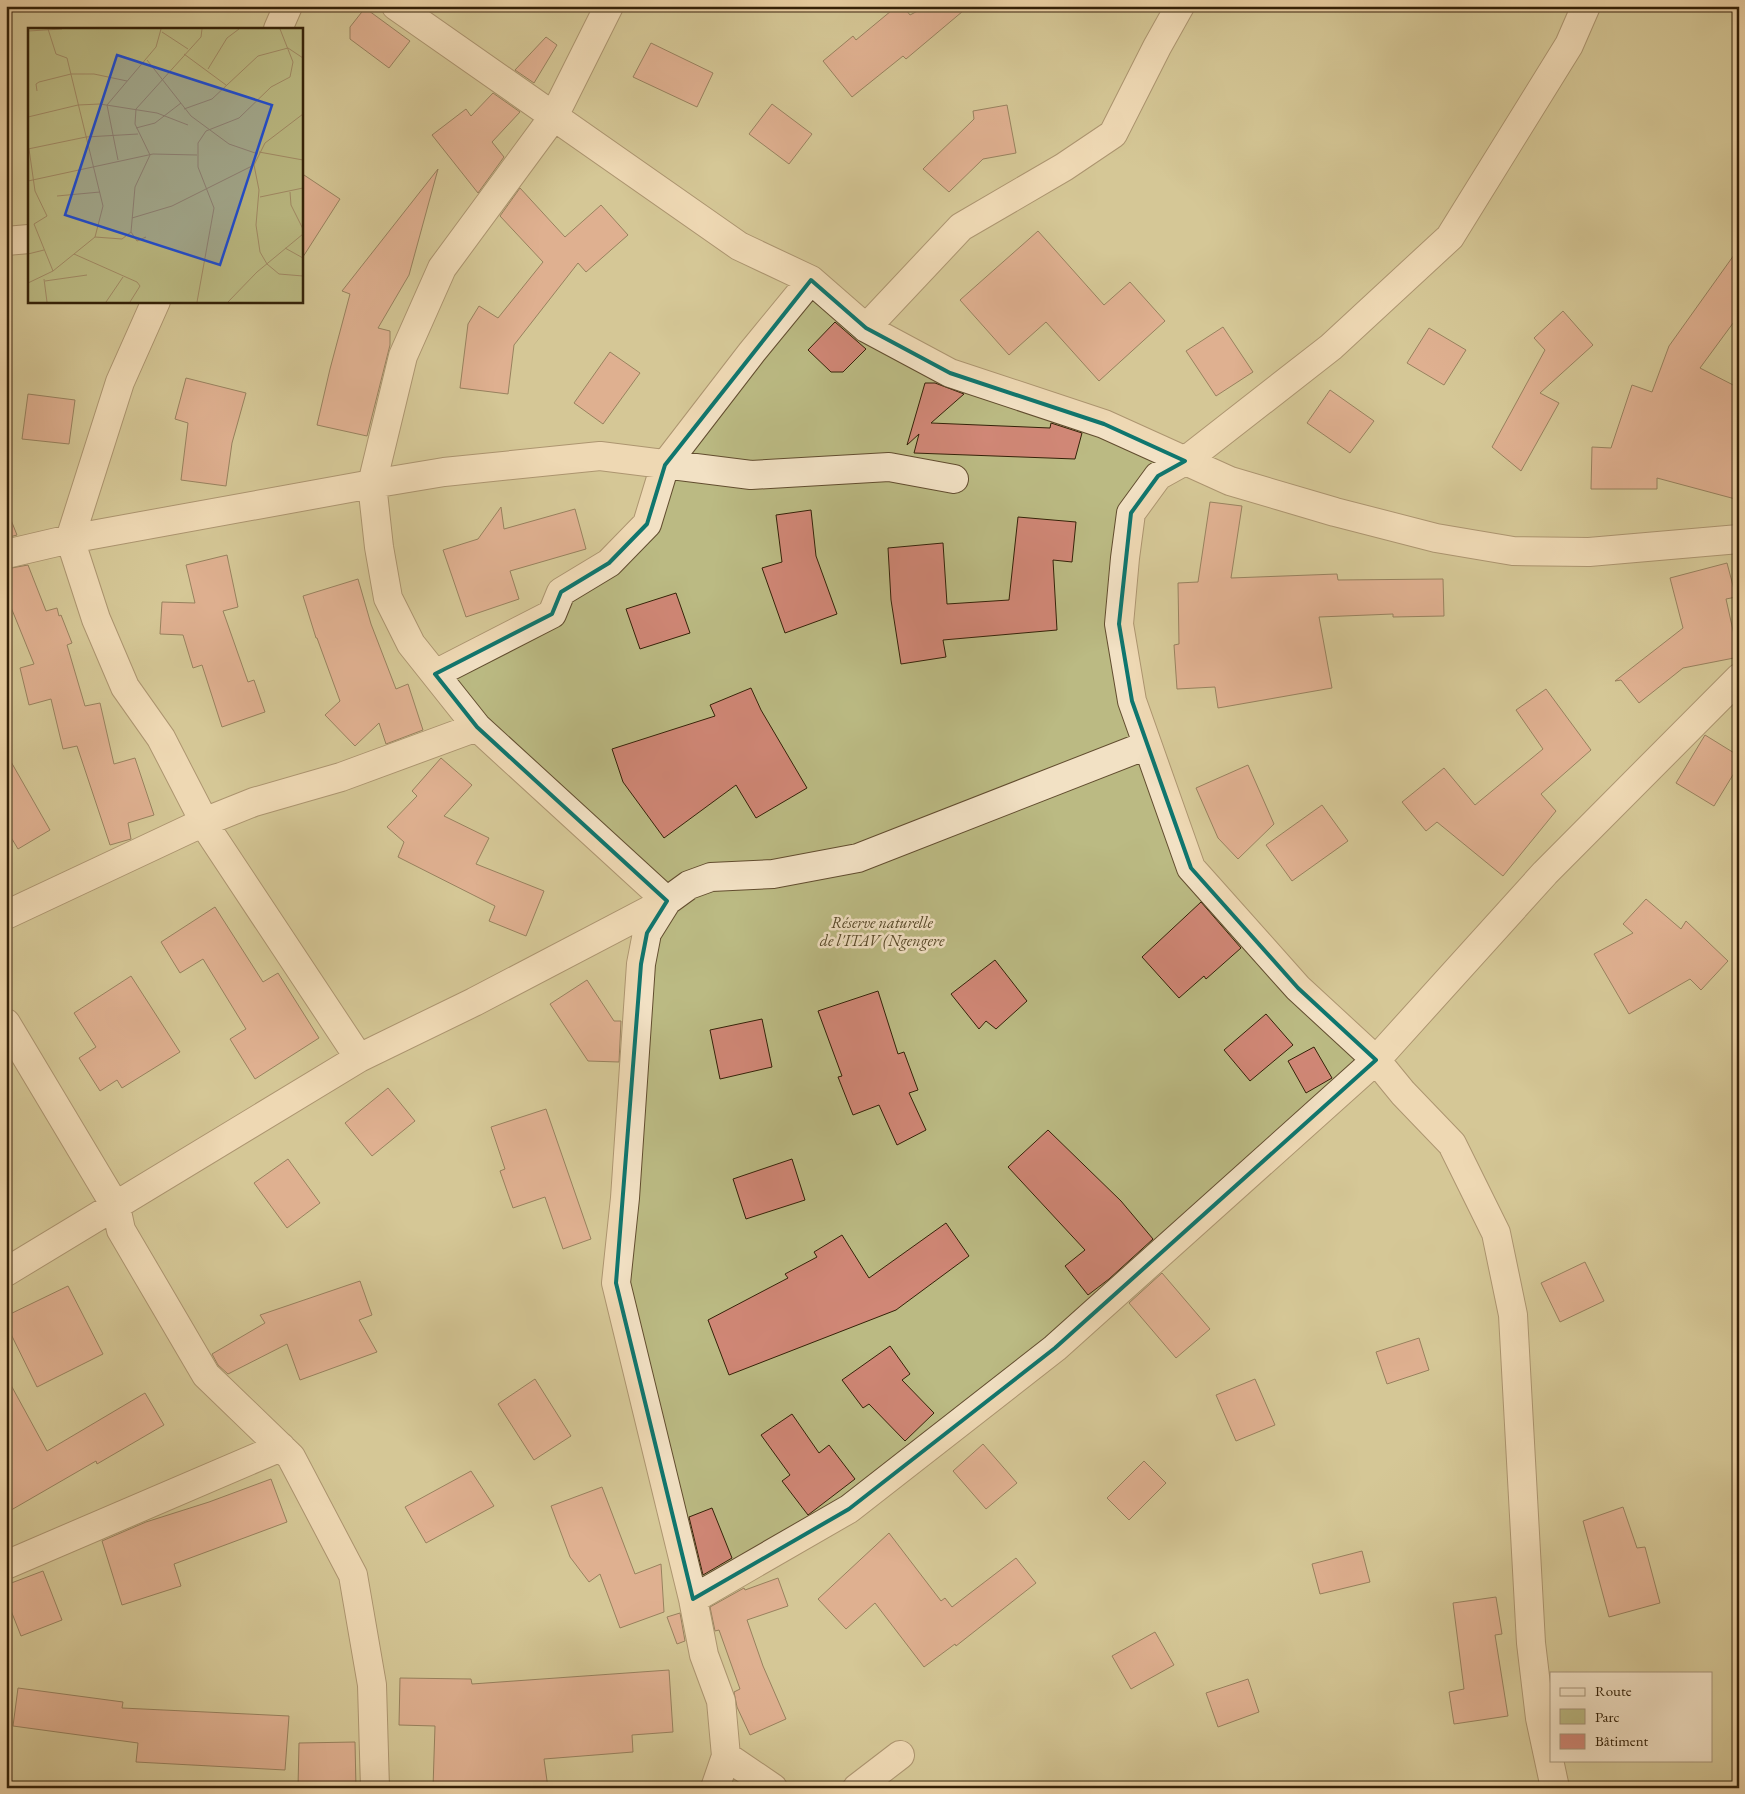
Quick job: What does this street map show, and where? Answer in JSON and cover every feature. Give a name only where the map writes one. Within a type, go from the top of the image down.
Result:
[{"type":"street","points":[[278,28],[288,6]]},
{"type":"street","points":[[396,6],[740,246],[811,280],[866,328],[950,373],[1104,424],[1230,481],[1335,512],[1436,538],[1513,551],[1588,552],[1739,539]]},
{"type":"street","points":[[609,6],[554,116],[442,268],[403,356],[372,484],[379,547],[388,598],[411,644],[477,727],[668,901]]},
{"type":"street","points":[[866,328],[961,227],[1064,167],[1112,134],[1180,6]]},
{"type":"street","points":[[1555,1788],[1540,1718],[1531,1643],[1513,1315],[1496,1233],[1452,1144],[1403,1093],[1376,1060],[1298,988],[1191,868],[1132,701],[1119,624],[1124,558],[1131,513],[1158,476],[1185,461],[1331,347],[1450,237],[1569,45],[1586,6]]},
{"type":"street","points":[[6,241],[28,239]]},
{"type":"street","points":[[435,674],[552,614],[561,592],[609,563],[647,524],[666,465],[752,352],[811,280]]},
{"type":"street","points":[[156,302],[120,382],[70,539],[96,619],[125,687],[160,738],[210,833],[359,1058]]},
{"type":"street","points":[[6,554],[70,539],[444,472],[600,456],[751,475],[889,467],[954,479]]},
{"type":"street","points":[[693,1599],[849,1509],[1055,1348],[1376,1060],[1545,873],[1739,678]]},
{"type":"street","points":[[6,915],[204,822],[254,802],[341,777],[477,727]]},
{"type":"street","points":[[6,1272],[359,1058],[474,1002],[668,901],[689,885],[711,877],[774,874],[858,858],[1147,745]]},
{"type":"street","points":[[668,901],[647,933],[641,964],[628,1160],[616,1283],[693,1599],[704,1655],[721,1701],[726,1756],[715,1788]]},
{"type":"street","points":[[6,1023],[116,1207],[121,1230],[206,1375],[291,1457],[354,1575],[372,1684],[375,1788]]},
{"type":"street","points":[[6,1565],[281,1447]]},
{"type":"street","points":[[857,1788],[900,1755]]},
{"type":"street","points":[[726,1756],[772,1788]]},
{"type":"highlighted area","points":[[811,280],[866,328],[950,373],[1104,424],[1185,461],[1158,476],[1131,513],[1119,624],[1132,701],[1191,868],[1298,988],[1376,1060],[1055,1348],[849,1509],[693,1599],[616,1283],[641,964],[647,933],[667,901],[477,727],[435,674],[552,614],[561,592],[609,563],[647,524],[665,465]]},
{"type":"green space","name":"Réserve naturelle de l'ITAV (Ngengere","points":[[6,6],[1739,6],[1739,1788],[6,1788]]},
{"type":"building","points":[[897,6],[903,6],[910,15],[927,6],[969,6],[906,59],[903,56],[852,97],[823,61],[853,36],[856,40]]},
{"type":"building","points":[[365,8],[410,41],[389,68],[350,39],[350,27]]},
{"type":"building","points":[[546,37],[557,45],[534,83],[515,70]]},
{"type":"building","points":[[651,43],[713,73],[697,107],[633,77]]},
{"type":"building","points":[[493,93],[520,112],[492,142],[504,157],[478,193],[432,135],[466,109],[471,116]]},
{"type":"building","points":[[772,104],[812,134],[789,164],[749,134]]},
{"type":"building","points":[[1007,105],[1016,153],[983,159],[949,192],[923,169],[974,119],[973,111]]},
{"type":"building","points":[[438,169],[409,275],[378,328],[390,331],[390,345],[367,436],[317,425],[350,294],[342,291]]},
{"type":"building","points":[[302,174],[340,199],[302,258]]},
{"type":"building","points":[[520,188],[565,237],[601,205],[628,235],[586,272],[578,263],[514,345],[508,394],[460,388],[468,324],[479,306],[498,318],[543,262],[500,216]]},
{"type":"building","points":[[1038,231],[1104,305],[1130,282],[1165,321],[1099,381],[1046,322],[1009,355],[960,300]]},
{"type":"building","points":[[1739,248],[1739,315],[1700,368],[1739,388],[1739,500],[1657,478],[1657,489],[1591,489],[1592,447],[1611,448],[1632,385],[1652,392],[1669,346]]},
{"type":"building","points":[[1563,311],[1593,345],[1540,393],[1559,403],[1521,471],[1492,447],[1545,350],[1534,338]]},
{"type":"building","points":[[835,322],[866,349],[843,372],[831,372],[808,350]]},
{"type":"building","points":[[1223,327],[1253,372],[1216,396],[1186,351]]},
{"type":"building","points":[[1429,328],[1466,350],[1444,385],[1407,363]]},
{"type":"building","points":[[610,352],[640,373],[603,424],[574,403]]},
{"type":"building","points":[[186,378],[246,393],[232,443],[226,486],[181,480],[188,423],[175,419]]},
{"type":"building","points":[[925,383],[935,383],[964,394],[931,423],[1050,428],[1051,423],[1082,433],[1075,459],[914,453],[919,434],[907,445]]},
{"type":"building","points":[[1330,390],[1374,421],[1350,453],[1307,423]]},
{"type":"building","points":[[28,394],[75,400],[69,444],[22,439]]},
{"type":"building","points":[[1210,502],[1242,506],[1231,578],[1337,574],[1338,580],[1443,579],[1444,616],[1393,617],[1393,614],[1319,617],[1332,688],[1218,708],[1215,687],[1177,689],[1174,645],[1179,644],[1178,583],[1198,582]]},
{"type":"building","points":[[501,507],[504,529],[575,509],[586,549],[510,571],[519,599],[466,617],[443,550],[478,539]]},
{"type":"building","points":[[811,510],[816,556],[837,614],[785,633],[762,568],[782,562],[776,515]]},
{"type":"building","points":[[9,515],[17,535],[6,538],[6,516]]},
{"type":"building","points":[[1018,517],[1076,522],[1072,562],[1053,560],[1057,630],[943,640],[946,657],[901,664],[891,600],[888,548],[943,543],[947,604],[1009,600]]},
{"type":"building","points":[[227,555],[238,607],[223,611],[248,682],[254,680],[265,712],[222,727],[202,665],[193,668],[183,635],[160,634],[162,602],[195,603],[186,565]]},
{"type":"building","points":[[1727,563],[1736,597],[1726,599],[1739,657],[1683,668],[1639,703],[1621,680],[1615,681],[1683,628],[1670,578]]},
{"type":"building","points":[[28,565],[46,611],[57,608],[59,616],[61,615],[72,643],[67,645],[85,706],[100,703],[114,764],[135,758],[154,815],[128,823],[131,839],[110,845],[77,746],[63,749],[51,699],[29,705],[20,668],[34,664],[6,595],[6,569]]},
{"type":"building","points":[[358,579],[371,624],[396,689],[408,684],[423,730],[386,744],[379,723],[355,746],[325,715],[340,701],[316,638],[303,596]]},
{"type":"building","points":[[676,593],[690,633],[640,649],[626,609]]},
{"type":"building","points":[[751,688],[761,710],[807,788],[756,818],[736,785],[664,838],[623,782],[612,749],[715,716],[710,705]]},
{"type":"building","points":[[1546,689],[1591,750],[1541,794],[1556,811],[1503,876],[1437,822],[1426,831],[1402,802],[1444,768],[1475,805],[1543,749],[1516,710]]},
{"type":"building","points":[[1705,735],[1739,756],[1739,765],[1714,806],[1676,783]]},
{"type":"building","points":[[6,753],[50,830],[18,849],[6,829]]},
{"type":"building","points":[[441,758],[472,785],[444,816],[489,838],[476,864],[544,891],[526,936],[489,921],[495,906],[398,857],[404,842],[387,827],[417,796],[412,791]]},
{"type":"building","points":[[1248,765],[1274,824],[1238,859],[1218,838],[1196,788]]},
{"type":"building","points":[[1322,805],[1348,841],[1292,881],[1266,845]]},
{"type":"building","points":[[1646,899],[1681,929],[1686,921],[1728,961],[1701,990],[1690,979],[1629,1014],[1594,954],[1633,933],[1623,924]]},
{"type":"building","points":[[1201,902],[1241,948],[1206,979],[1204,976],[1179,998],[1142,957]]},
{"type":"building","points":[[215,907],[263,982],[278,973],[319,1038],[255,1079],[230,1039],[246,1029],[203,959],[180,973],[161,942]]},
{"type":"building","points":[[995,960],[1027,1001],[996,1029],[986,1021],[979,1029],[951,994]]},
{"type":"building","points":[[131,976],[180,1052],[122,1088],[117,1080],[100,1091],[79,1058],[96,1047],[74,1013]]},
{"type":"building","points":[[587,980],[614,1021],[621,1021],[619,1062],[588,1061],[550,1004]]},
{"type":"building","points":[[878,991],[898,1054],[904,1052],[918,1090],[909,1093],[926,1130],[897,1145],[879,1105],[853,1115],[838,1077],[842,1076],[818,1011]]},
{"type":"building","points":[[1266,1014],[1293,1045],[1250,1081],[1224,1050]]},
{"type":"building","points":[[762,1019],[772,1067],[720,1079],[710,1030]]},
{"type":"building","points":[[1314,1047],[1332,1078],[1306,1093],[1288,1061]]},
{"type":"building","points":[[388,1088],[415,1121],[372,1156],[345,1123]]},
{"type":"building","points":[[546,1109],[591,1239],[563,1249],[545,1197],[513,1208],[500,1171],[505,1169],[491,1127]]},
{"type":"building","points":[[1048,1130],[1121,1201],[1153,1239],[1109,1279],[1088,1295],[1065,1266],[1085,1250],[1008,1167]]},
{"type":"building","points":[[288,1159],[320,1203],[287,1228],[254,1183]]},
{"type":"building","points":[[792,1159],[805,1200],[746,1219],[733,1179]]},
{"type":"building","points":[[946,1223],[969,1256],[896,1310],[729,1375],[708,1320],[788,1278],[785,1274],[817,1257],[814,1252],[842,1235],[869,1278]]},
{"type":"building","points":[[1585,1262],[1604,1301],[1560,1322],[1541,1283]]},
{"type":"building","points":[[1162,1273],[1210,1329],[1176,1358],[1129,1303]]},
{"type":"building","points":[[360,1281],[372,1315],[359,1320],[377,1352],[300,1380],[287,1344],[228,1374],[218,1365],[212,1354],[265,1323],[260,1315]]},
{"type":"building","points":[[68,1286],[103,1354],[37,1387],[6,1324],[6,1316]]},
{"type":"building","points":[[1419,1338],[1429,1370],[1387,1384],[1376,1352]]},
{"type":"building","points":[[890,1346],[910,1374],[902,1380],[934,1413],[905,1441],[869,1404],[863,1408],[842,1380]]},
{"type":"building","points":[[6,1376],[47,1451],[145,1393],[164,1425],[97,1464],[96,1461],[6,1513]]},
{"type":"building","points":[[535,1379],[571,1436],[534,1460],[498,1404]]},
{"type":"building","points":[[1255,1379],[1275,1425],[1236,1441],[1216,1395]]},
{"type":"building","points":[[792,1414],[819,1453],[829,1445],[855,1479],[808,1515],[782,1481],[790,1475],[761,1435]]},
{"type":"building","points":[[983,1444],[1017,1483],[986,1509],[953,1471]]},
{"type":"building","points":[[1144,1461],[1166,1483],[1129,1520],[1107,1498]]},
{"type":"building","points":[[471,1471],[494,1506],[426,1543],[405,1507]]},
{"type":"building","points":[[271,1479],[287,1522],[174,1564],[181,1586],[122,1605],[102,1541],[146,1522],[209,1502]]},
{"type":"building","points":[[602,1487],[635,1574],[661,1564],[664,1612],[620,1628],[600,1574],[589,1582],[570,1557],[551,1506]]},
{"type":"building","points":[[1623,1507],[1637,1548],[1645,1547],[1660,1603],[1609,1617],[1583,1521]]},
{"type":"building","points":[[712,1508],[732,1558],[703,1575],[689,1517]]},
{"type":"building","points":[[889,1533],[941,1601],[945,1598],[952,1607],[1016,1558],[1036,1583],[956,1646],[955,1644],[924,1667],[875,1603],[846,1629],[818,1599]]},
{"type":"building","points":[[1362,1551],[1370,1582],[1320,1594],[1312,1564]]},
{"type":"building","points":[[43,1571],[62,1620],[21,1636],[6,1598],[6,1585]]},
{"type":"building","points":[[778,1578],[788,1606],[747,1620],[763,1666],[786,1719],[750,1735],[737,1707],[734,1692],[740,1689],[719,1630],[715,1631],[710,1607],[744,1588],[745,1590]]},
{"type":"building","points":[[1496,1597],[1502,1634],[1495,1635],[1508,1716],[1454,1724],[1449,1692],[1464,1689],[1453,1603]]},
{"type":"building","points":[[680,1613],[685,1641],[677,1644],[667,1617]]},
{"type":"building","points":[[1155,1632],[1174,1665],[1131,1689],[1112,1656]]},
{"type":"building","points":[[669,1670],[673,1732],[632,1735],[633,1752],[544,1759],[548,1788],[433,1788],[435,1726],[399,1725],[400,1678],[471,1679],[472,1684]]},
{"type":"building","points":[[1248,1679],[1259,1712],[1218,1727],[1206,1693]]},
{"type":"building","points":[[18,1688],[123,1702],[122,1708],[289,1716],[285,1770],[136,1762],[138,1743],[13,1726]]},
{"type":"building","points":[[355,1742],[356,1788],[298,1788],[299,1743]]}]
